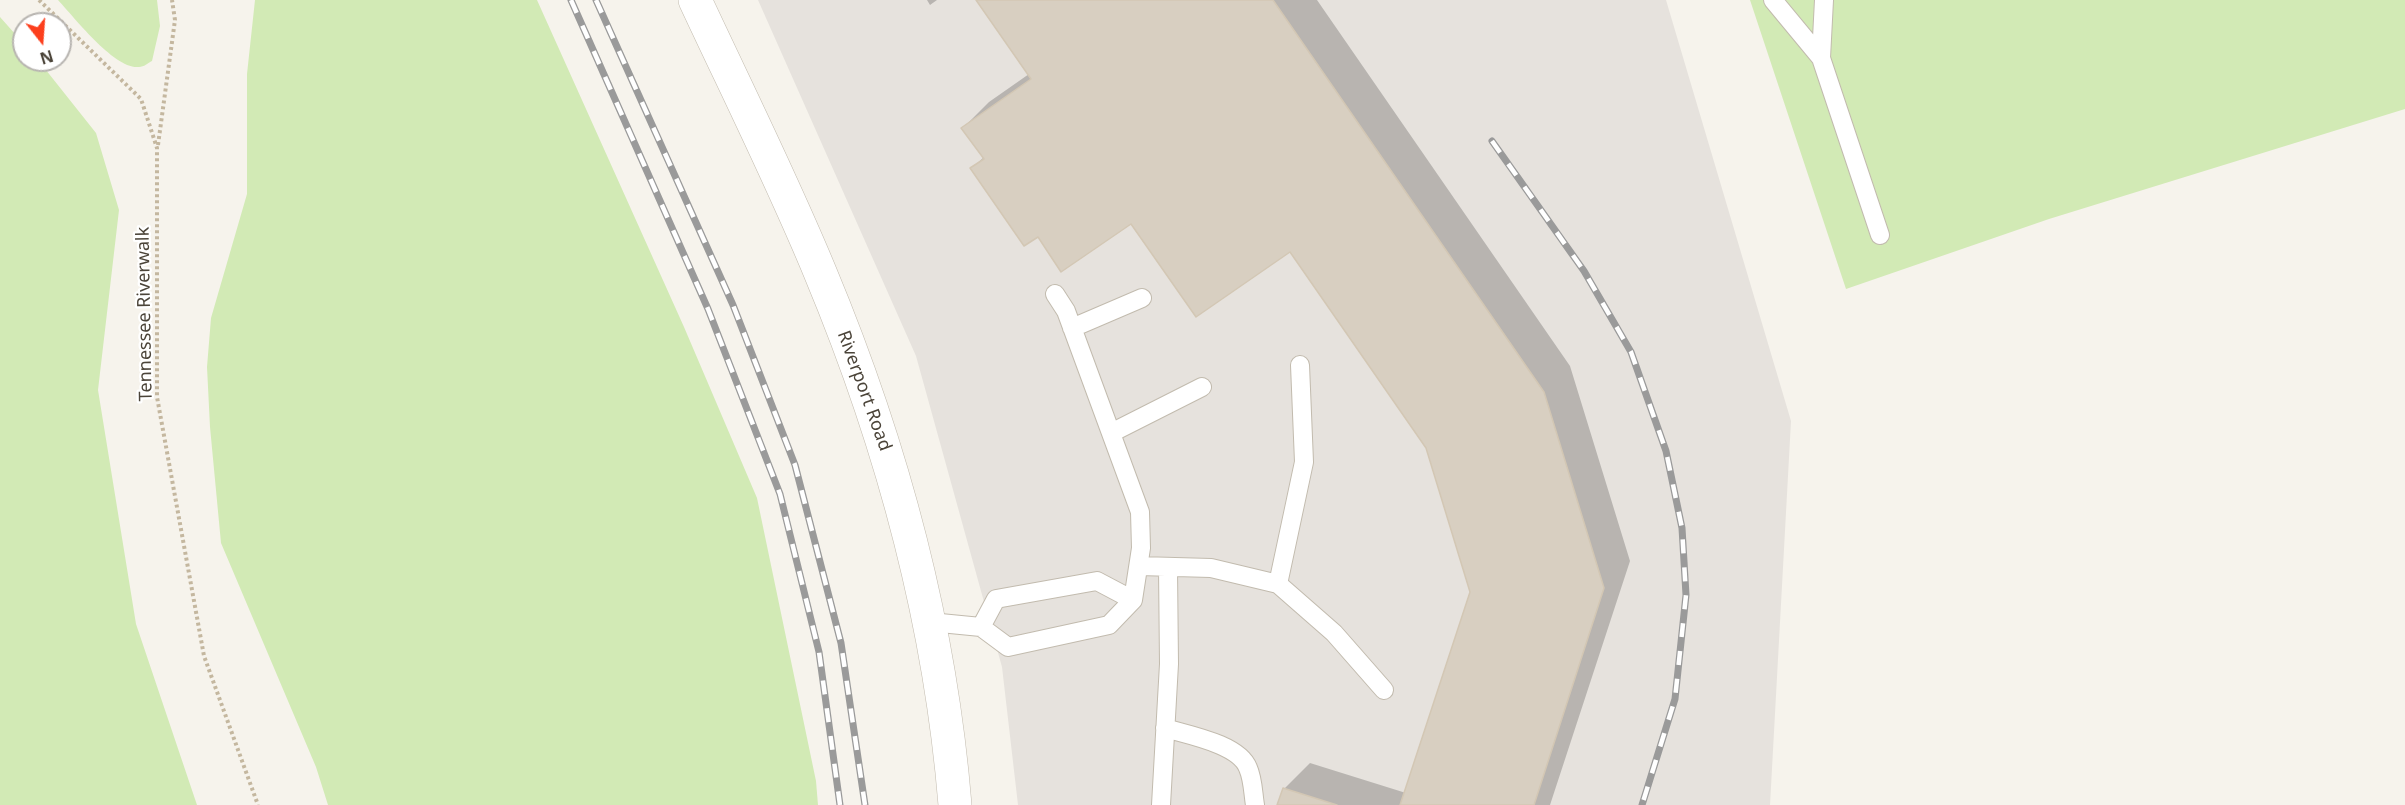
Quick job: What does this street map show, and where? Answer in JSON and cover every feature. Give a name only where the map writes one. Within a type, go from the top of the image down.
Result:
[{"type":"street","name":"Riverport Road","points":[[695,0],[820,272],[889,459],[930,622],[949,729],[955,805]]},
{"type":"lane","points":[[1773,0],[1821,58],[1880,235]]},
{"type":"lane","points":[[1821,58],[1824,0]]},
{"type":"lane","points":[[930,622],[981,627],[1008,647],[1108,626],[1133,600],[1139,567],[1140,512],[1072,328],[1055,294]]},
{"type":"lane","points":[[1072,328],[1143,298]]},
{"type":"lane","points":[[1278,584],[1304,462],[1300,365]]},
{"type":"lane","points":[[1111,433],[1202,387]]},
{"type":"lane","points":[[1139,567],[1211,568],[1278,584],[1334,633],[1383,690]]},
{"type":"lane","points":[[1161,805],[1169,664],[1168,568]]},
{"type":"lane","points":[[981,627],[996,599],[1097,581],[1133,600]]},
{"type":"lane","points":[[1165,728],[1221,745],[1237,754],[1248,766],[1255,805]]},
{"type":"path","name":"Tennessee Riverwalk","points":[[39,0],[141,99],[158,148],[157,397],[204,656],[258,805]]},
{"type":"path","points":[[158,148],[175,20],[172,0]]},
{"type":"shaded area","points":[[758,0],[1666,0],[1791,421],[1770,805],[1018,805],[1002,667],[916,356]]},
{"type":"green space","points":[[58,0],[157,0],[160,26],[152,61],[139,67],[129,66],[118,60],[84,29],[72,16],[72,12],[69,12]]},
{"type":"green space","points":[[255,0],[537,0],[684,327],[757,498],[816,781],[818,805],[328,805],[316,767],[221,543],[210,427],[207,367],[211,318],[247,194],[247,74]]},
{"type":"green space","points":[[1750,0],[2405,0],[2405,109],[2049,219],[1846,289]]},
{"type":"green space","points":[[0,17],[12,30],[12,72],[48,72],[96,133],[119,210],[98,390],[136,624],[197,805],[0,805]]},
{"type":"building","points":[[976,0],[1273,0],[1544,392],[1604,588],[1534,805],[1400,805],[1470,592],[1426,448],[1290,252],[1196,317],[1131,224],[1061,272],[1038,237],[1024,246],[970,168],[984,159],[961,128],[1031,79]]},
{"type":"building","points":[[1283,788],[1337,805],[1277,805]]},
{"type":"railway","points":[[571,0],[708,309],[780,494],[819,652],[840,805]]},
{"type":"railway","points":[[596,0],[733,305],[795,465],[841,643],[865,805]]},
{"type":"railway","points":[[1492,141],[1584,271],[1631,352],[1666,451],[1682,528],[1686,595],[1675,699],[1642,805]]}]
